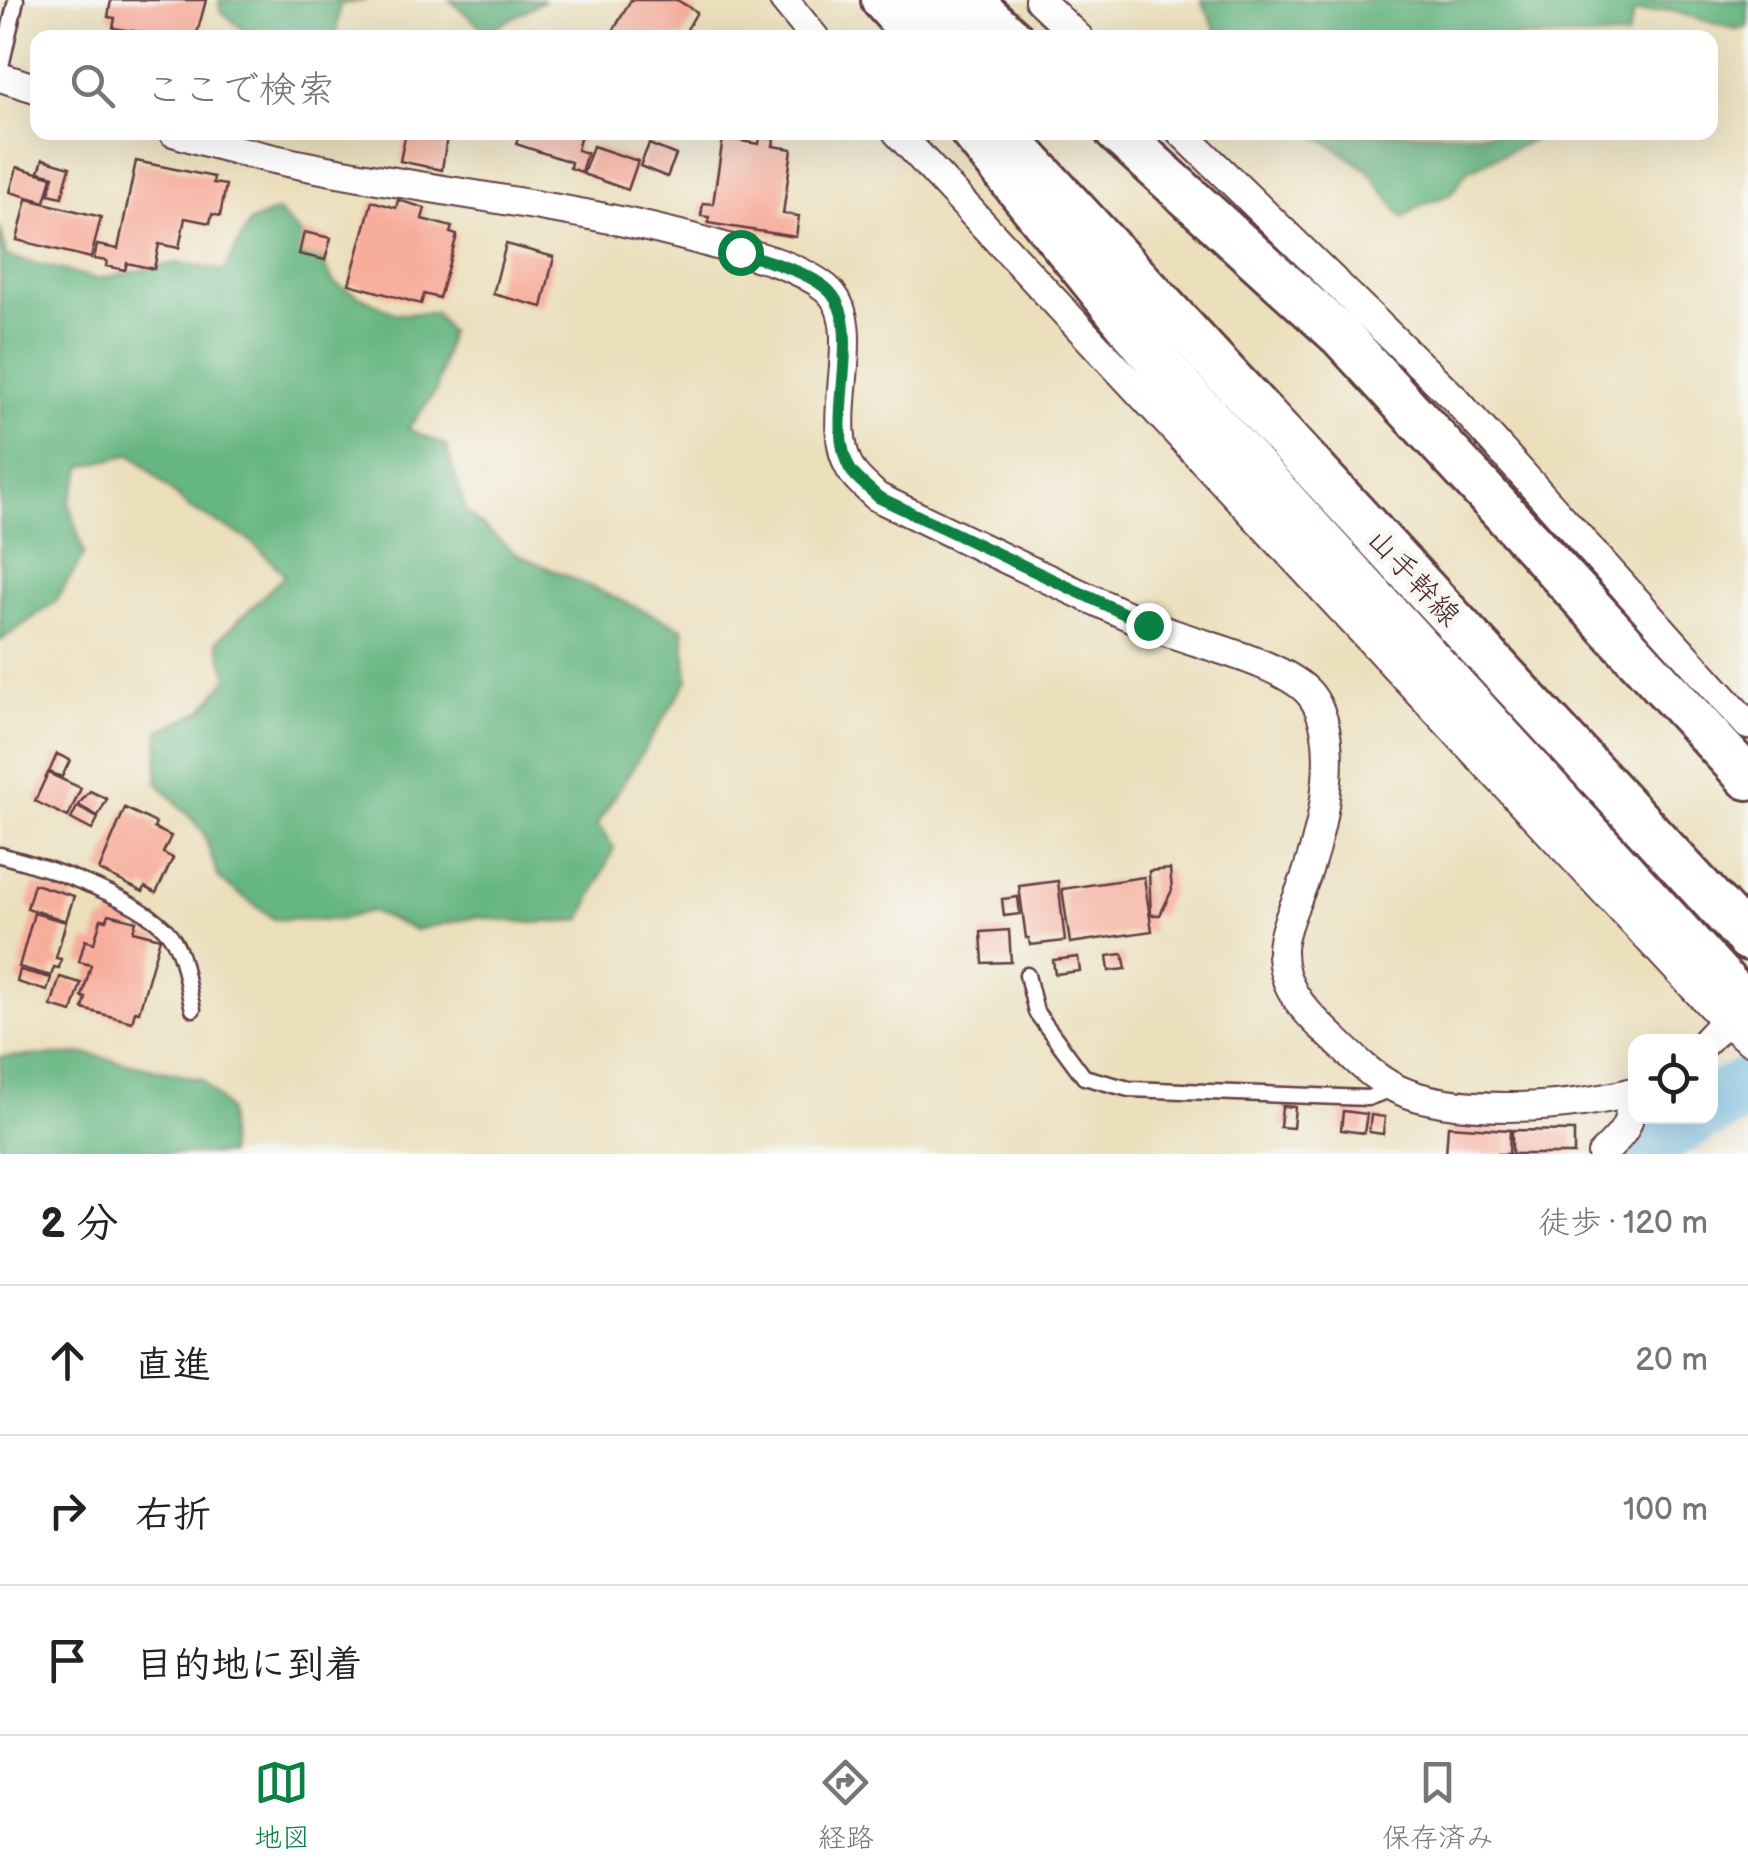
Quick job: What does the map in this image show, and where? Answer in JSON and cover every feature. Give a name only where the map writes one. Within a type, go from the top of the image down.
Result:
[{"type":"main road","points":[[865,0],[889,30]]},
{"type":"main road","points":[[882,0],[910,30]]},
{"type":"main road","points":[[924,0],[945,30]]},
{"type":"main road","points":[[969,0],[1001,30]]},
{"type":"main road","points":[[979,140],[1172,348],[1298,516],[1742,1013]]},
{"type":"main road","name":"山手幹線","points":[[1011,140],[1080,216]]},
{"type":"main road","name":"山手幹線","points":[[1026,140],[1172,348],[1748,939]]},
{"type":"main road","points":[[1126,140],[1340,336],[1748,778]]},
{"type":"street","points":[[784,0],[808,30]]},
{"type":"street","points":[[1040,0],[1072,30]]},
{"type":"street","points":[[0,74],[30,86]]},
{"type":"street","points":[[205,140],[294,162],[641,224],[804,274],[829,290],[842,318],[846,346],[839,410],[841,443],[851,471],[878,497],[1148,625],[1286,676],[1309,694],[1321,715],[1328,761],[1320,829],[1282,946],[1284,972],[1292,994],[1306,1013],[1364,1067],[1394,1088],[1425,1100],[1483,1105],[1593,1102],[1628,1093]]},
{"type":"street","points":[[904,140],[1742,1013],[1715,1034]]},
{"type":"street","points":[[1188,140],[1455,399],[1748,725]]},
{"type":"street","points":[[1602,1154],[1625,1133],[1628,1124]]},
{"type":"lane","points":[[0,74],[16,0]]},
{"type":"lane","points":[[0,855],[42,866],[134,905],[166,928],[176,944],[193,1009]]},
{"type":"lane","points":[[1027,974],[1036,1012],[1052,1036],[1084,1077],[1102,1084],[1129,1089],[1368,1098],[1394,1088]]},
{"type":"green space","points":[[219,0],[367,0],[340,4],[336,30],[244,30],[220,10]]},
{"type":"green space","points":[[450,0],[545,0],[491,30],[485,30]]},
{"type":"green space","points":[[1201,0],[1748,0],[1748,27],[1735,29],[1667,10],[1634,13],[1629,30],[1216,30]]},
{"type":"green space","points":[[1323,140],[1532,140],[1467,171],[1451,194],[1419,206],[1403,218],[1368,170]]},
{"type":"green space","points":[[278,211],[317,252],[334,283],[396,314],[435,313],[449,332],[436,391],[408,429],[446,446],[466,512],[514,553],[683,628],[688,680],[597,824],[614,848],[581,920],[534,923],[475,917],[415,930],[370,911],[339,920],[274,919],[219,879],[203,831],[157,782],[159,731],[203,710],[228,677],[217,641],[285,575],[251,541],[188,507],[132,454],[83,466],[69,503],[84,555],[55,602],[0,641],[0,227],[6,256],[97,279],[177,263],[224,271],[250,222]]},
{"type":"green space","points":[[86,1054],[202,1080],[228,1110],[228,1154],[0,1154],[0,1057]]},
{"type":"building","points":[[111,0],[206,0],[198,30],[126,30],[113,28],[115,18],[108,17]]},
{"type":"building","points":[[631,0],[677,0],[697,12],[687,30],[614,30]]},
{"type":"building","points":[[404,140],[446,140],[442,170],[400,161]]},
{"type":"building","points":[[517,140],[580,140],[577,150],[587,153],[581,172],[570,168],[571,162],[516,144]]},
{"type":"building","points":[[723,140],[759,144],[760,140],[774,140],[773,146],[792,149],[783,214],[799,216],[796,237],[708,223],[709,217],[701,216],[703,203],[713,204]]},
{"type":"building","points":[[649,144],[676,155],[667,177],[640,166]]},
{"type":"building","points":[[593,146],[638,161],[628,190],[583,174]]},
{"type":"building","points":[[43,159],[70,167],[62,197],[49,194],[54,176],[39,172]]},
{"type":"building","points":[[136,161],[214,177],[213,183],[226,185],[220,216],[212,214],[210,223],[185,218],[179,248],[159,244],[154,269],[127,263],[125,270],[94,259],[97,245],[118,249]]},
{"type":"building","points":[[17,167],[52,177],[45,202],[10,192]]},
{"type":"building","points":[[27,199],[101,217],[91,258],[17,240]]},
{"type":"building","points":[[398,200],[425,208],[422,219],[452,227],[450,233],[457,235],[439,298],[424,294],[421,304],[349,284],[372,201],[396,208]]},
{"type":"building","points":[[304,232],[331,238],[325,260],[299,254]]},
{"type":"building","points":[[506,244],[554,257],[542,307],[493,294]]},
{"type":"building","points":[[57,754],[70,760],[62,777],[49,772]]},
{"type":"building","points":[[48,773],[81,788],[68,817],[35,801]]},
{"type":"building","points":[[90,791],[107,799],[98,816],[78,805]]},
{"type":"building","points":[[77,807],[98,818],[92,830],[71,819]]},
{"type":"building","points":[[125,808],[156,823],[154,828],[171,836],[163,853],[173,858],[156,893],[145,887],[143,892],[99,870]]},
{"type":"building","points":[[1170,869],[1172,890],[1160,915],[1151,915],[1149,871]]},
{"type":"building","points":[[1144,877],[1152,931],[1070,943],[1062,889]]},
{"type":"building","points":[[1058,881],[1065,941],[1030,945],[1019,886]]},
{"type":"building","points":[[34,884],[74,896],[66,921],[27,908]]},
{"type":"building","points":[[1018,897],[1020,914],[1004,916],[1002,899]]},
{"type":"building","points":[[34,913],[66,922],[56,958],[61,959],[59,968],[54,967],[51,976],[19,967]]},
{"type":"building","points":[[109,914],[136,921],[133,931],[160,938],[139,1012],[135,1011],[132,1022],[83,1009],[86,998],[82,997],[91,965],[79,962],[85,940],[94,943],[101,919],[107,920]]},
{"type":"building","points":[[1009,930],[1011,962],[983,963],[981,932]]},
{"type":"building","points":[[1123,954],[1126,969],[1109,971],[1107,956]]},
{"type":"building","points":[[1078,957],[1080,971],[1055,974],[1053,960]]},
{"type":"building","points":[[20,970],[51,978],[47,991],[17,982]]},
{"type":"building","points":[[60,977],[81,983],[72,1012],[51,1006]]},
{"type":"building","points":[[1282,1106],[1295,1107],[1293,1128],[1280,1127]]},
{"type":"building","points":[[1343,1111],[1367,1114],[1364,1133],[1341,1130]]},
{"type":"building","points":[[1371,1115],[1385,1117],[1383,1134],[1369,1132]]},
{"type":"building","points":[[1448,1126],[1510,1130],[1509,1154],[1446,1154]]},
{"type":"building","points":[[1512,1130],[1574,1131],[1574,1154],[1512,1154]]},
{"type":"waterway","points":[[1718,1103],[1748,1088]]},
{"type":"waterway","points":[[1637,1154],[1678,1124]]},
{"type":"route","points":[[740,252],[804,274],[829,290],[842,318],[846,346],[839,410],[841,443],[851,471],[878,497],[1148,625]]}]
